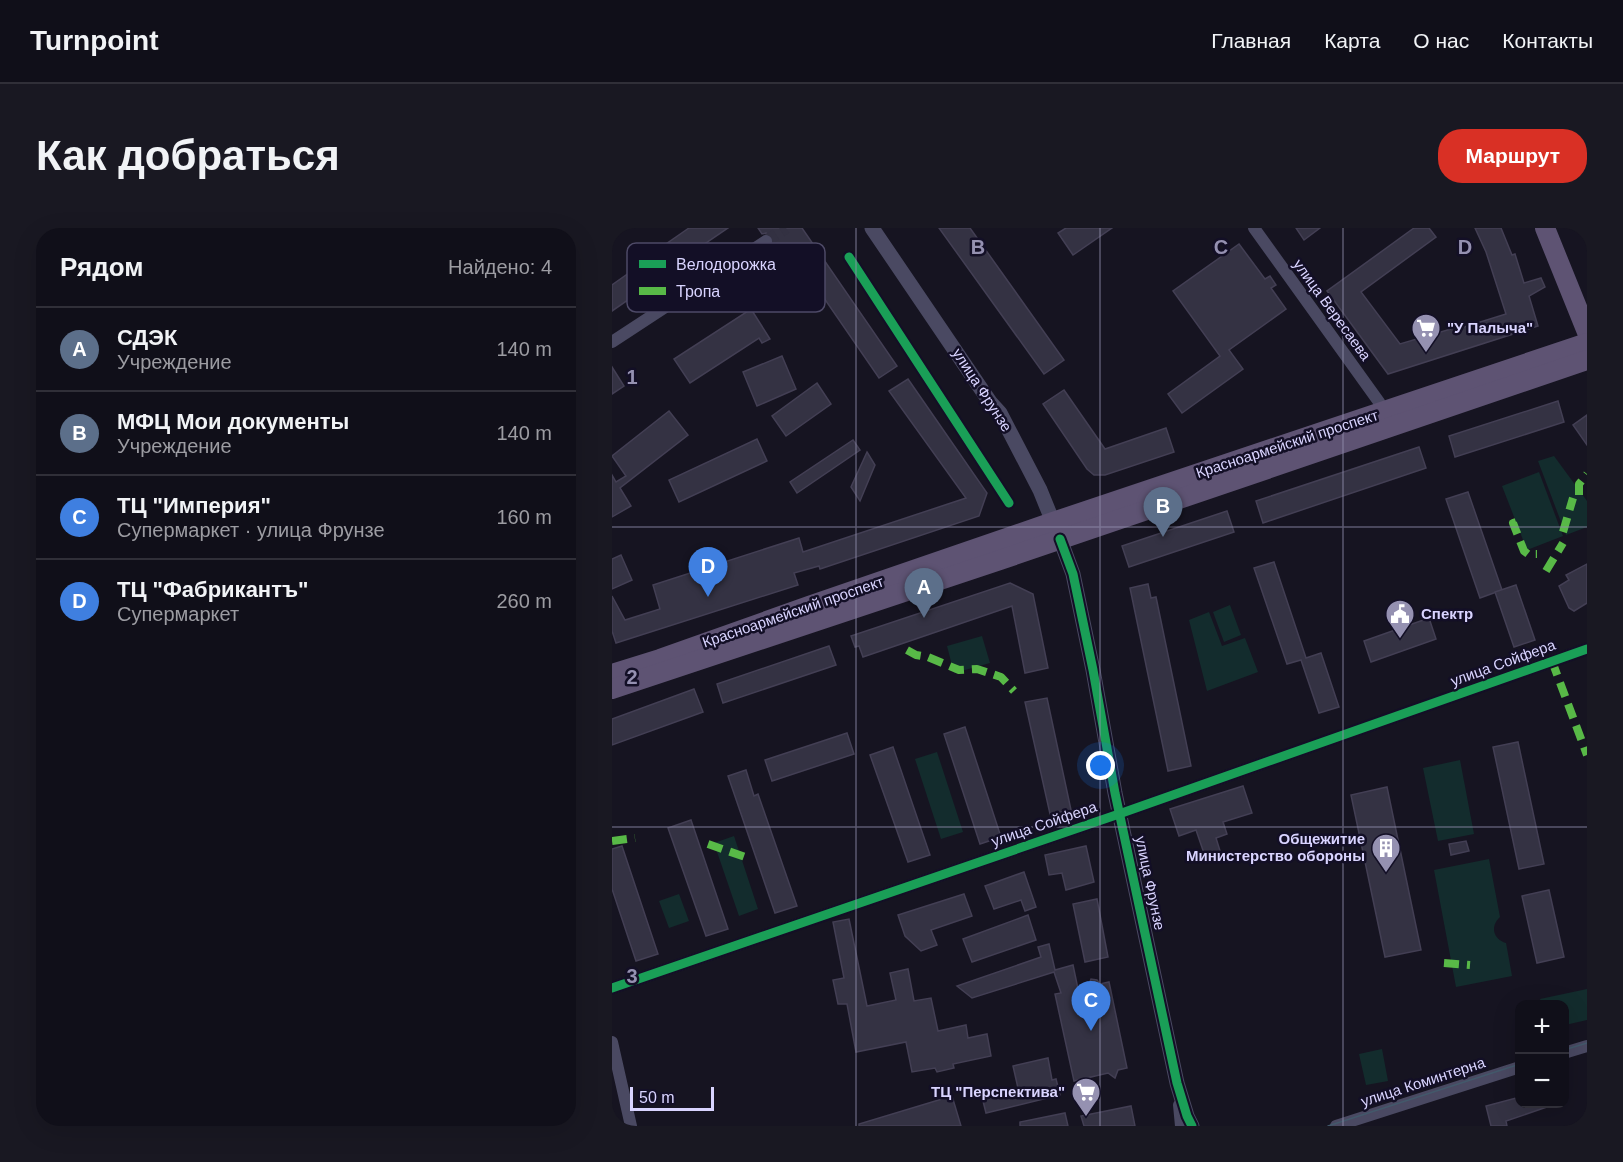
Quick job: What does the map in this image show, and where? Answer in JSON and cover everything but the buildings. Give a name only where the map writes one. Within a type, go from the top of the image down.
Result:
[{"type":"main road","points":[[1545,228],[1587,332]]},
{"type":"main road","name":"Красноармейский проспект","points":[[612,689],[1383,412],[1587,344]]},
{"type":"main road","name":"Красноармейский проспект","points":[[612,674],[809,606],[1057,531],[1587,360]]},
{"type":"street","name":"улица Фрунзе","points":[[872,228],[990,402],[1000,413],[1040,490],[1073,574],[1119,814],[1177,1083],[1192,1126]]},
{"type":"street","name":"улица Вересаева","points":[[1254,228],[1379,402],[1383,412]]},
{"type":"street","points":[[612,342],[658,312]]},
{"type":"street","name":"улица Сойфера","points":[[612,988],[1119,814],[1587,648]]},
{"type":"street","points":[[612,1042],[631,1126]]},
{"type":"street","points":[[1569,1051],[1587,1046]]},
{"type":"street","name":"улица Коминтерна","points":[[1336,1126],[1515,1069]]},
{"type":"street","points":[[1177,1083],[1181,1126]]},
{"type":"green space","points":[[1554,456],[1587,501],[1587,527],[1566,535],[1538,461]]},
{"type":"green space","points":[[1539,472],[1563,536],[1527,550],[1502,486]]},
{"type":"green space","points":[[1230,605],[1241,635],[1224,642],[1213,612]]},
{"type":"green space","points":[[1209,612],[1222,646],[1245,638],[1258,672],[1207,691],[1189,620]]},
{"type":"green space","points":[[982,636],[990,663],[954,673],[947,646]]},
{"type":"green space","points":[[937,752],[963,832],[941,839],[915,759]]},
{"type":"green space","points":[[1460,760],[1474,834],[1438,841],[1423,768]]},
{"type":"green space","points":[[734,836],[758,909],[739,916],[714,843]]},
{"type":"green space","points":[[1489,859],[1500,917],[1495,924],[1494,932],[1498,939],[1506,943],[1512,976],[1456,987],[1434,870]]},
{"type":"green space","points":[[679,894],[689,921],[669,928],[659,901]]},
{"type":"green space","points":[[1587,989],[1587,1020],[1569,1024],[1569,1000],[1540,999]]},
{"type":"green space","points":[[1382,1049],[1388,1081],[1366,1085],[1359,1054]]},
{"type":"tunnel","points":[[766,241],[786,228]]},
{"type":"tram line","points":[[1569,1048],[1587,1043]]},
{"type":"tram line","points":[[1328,1126],[1515,1066]]},
{"type":"marked path","points":[[1579,495],[1579,484],[1587,474]]},
{"type":"marked path","points":[[1563,532],[1573,498]]},
{"type":"marked path","points":[[1516,522],[1513,523],[1524,551],[1528,554],[1537,554]]},
{"type":"marked path","points":[[1546,571],[1563,543]]},
{"type":"marked path","points":[[907,650],[959,670],[977,669],[1001,677],[1014,691]]},
{"type":"marked path","points":[[1552,661],[1587,755]]},
{"type":"marked path","points":[[612,841],[635,838]]},
{"type":"marked path","points":[[708,844],[745,857]]},
{"type":"marked path","points":[[1444,963],[1470,965]]},
{"type":"cycle path","points":[[849,257],[1009,503]]},
{"type":"cycle path","points":[[1060,539],[1073,574],[1115,793],[1177,1083],[1192,1126]]},
{"type":"cycle path","points":[[612,988],[1119,814],[1587,649]]},
{"type":"place","name":"\"У Палыча\"","points":[[1426,354]]},
{"type":"place","name":"МФЦ Мои документы","points":[[1163,537]]},
{"type":"place","name":"ТЦ \"Фабрикантъ\"","points":[[708,597]]},
{"type":"place","name":"СДЭК","points":[[924,618]]},
{"type":"place","name":"Спектр","points":[[1400,640]]},
{"type":"place","name":"Общежитие Министерство обороны","points":[[1386,874]]},
{"type":"place","name":"ТЦ \"Империя\"","points":[[1091,1031]]},
{"type":"place","name":"ТЦ \"Перспектива\"","points":[[1086,1118]]}]
